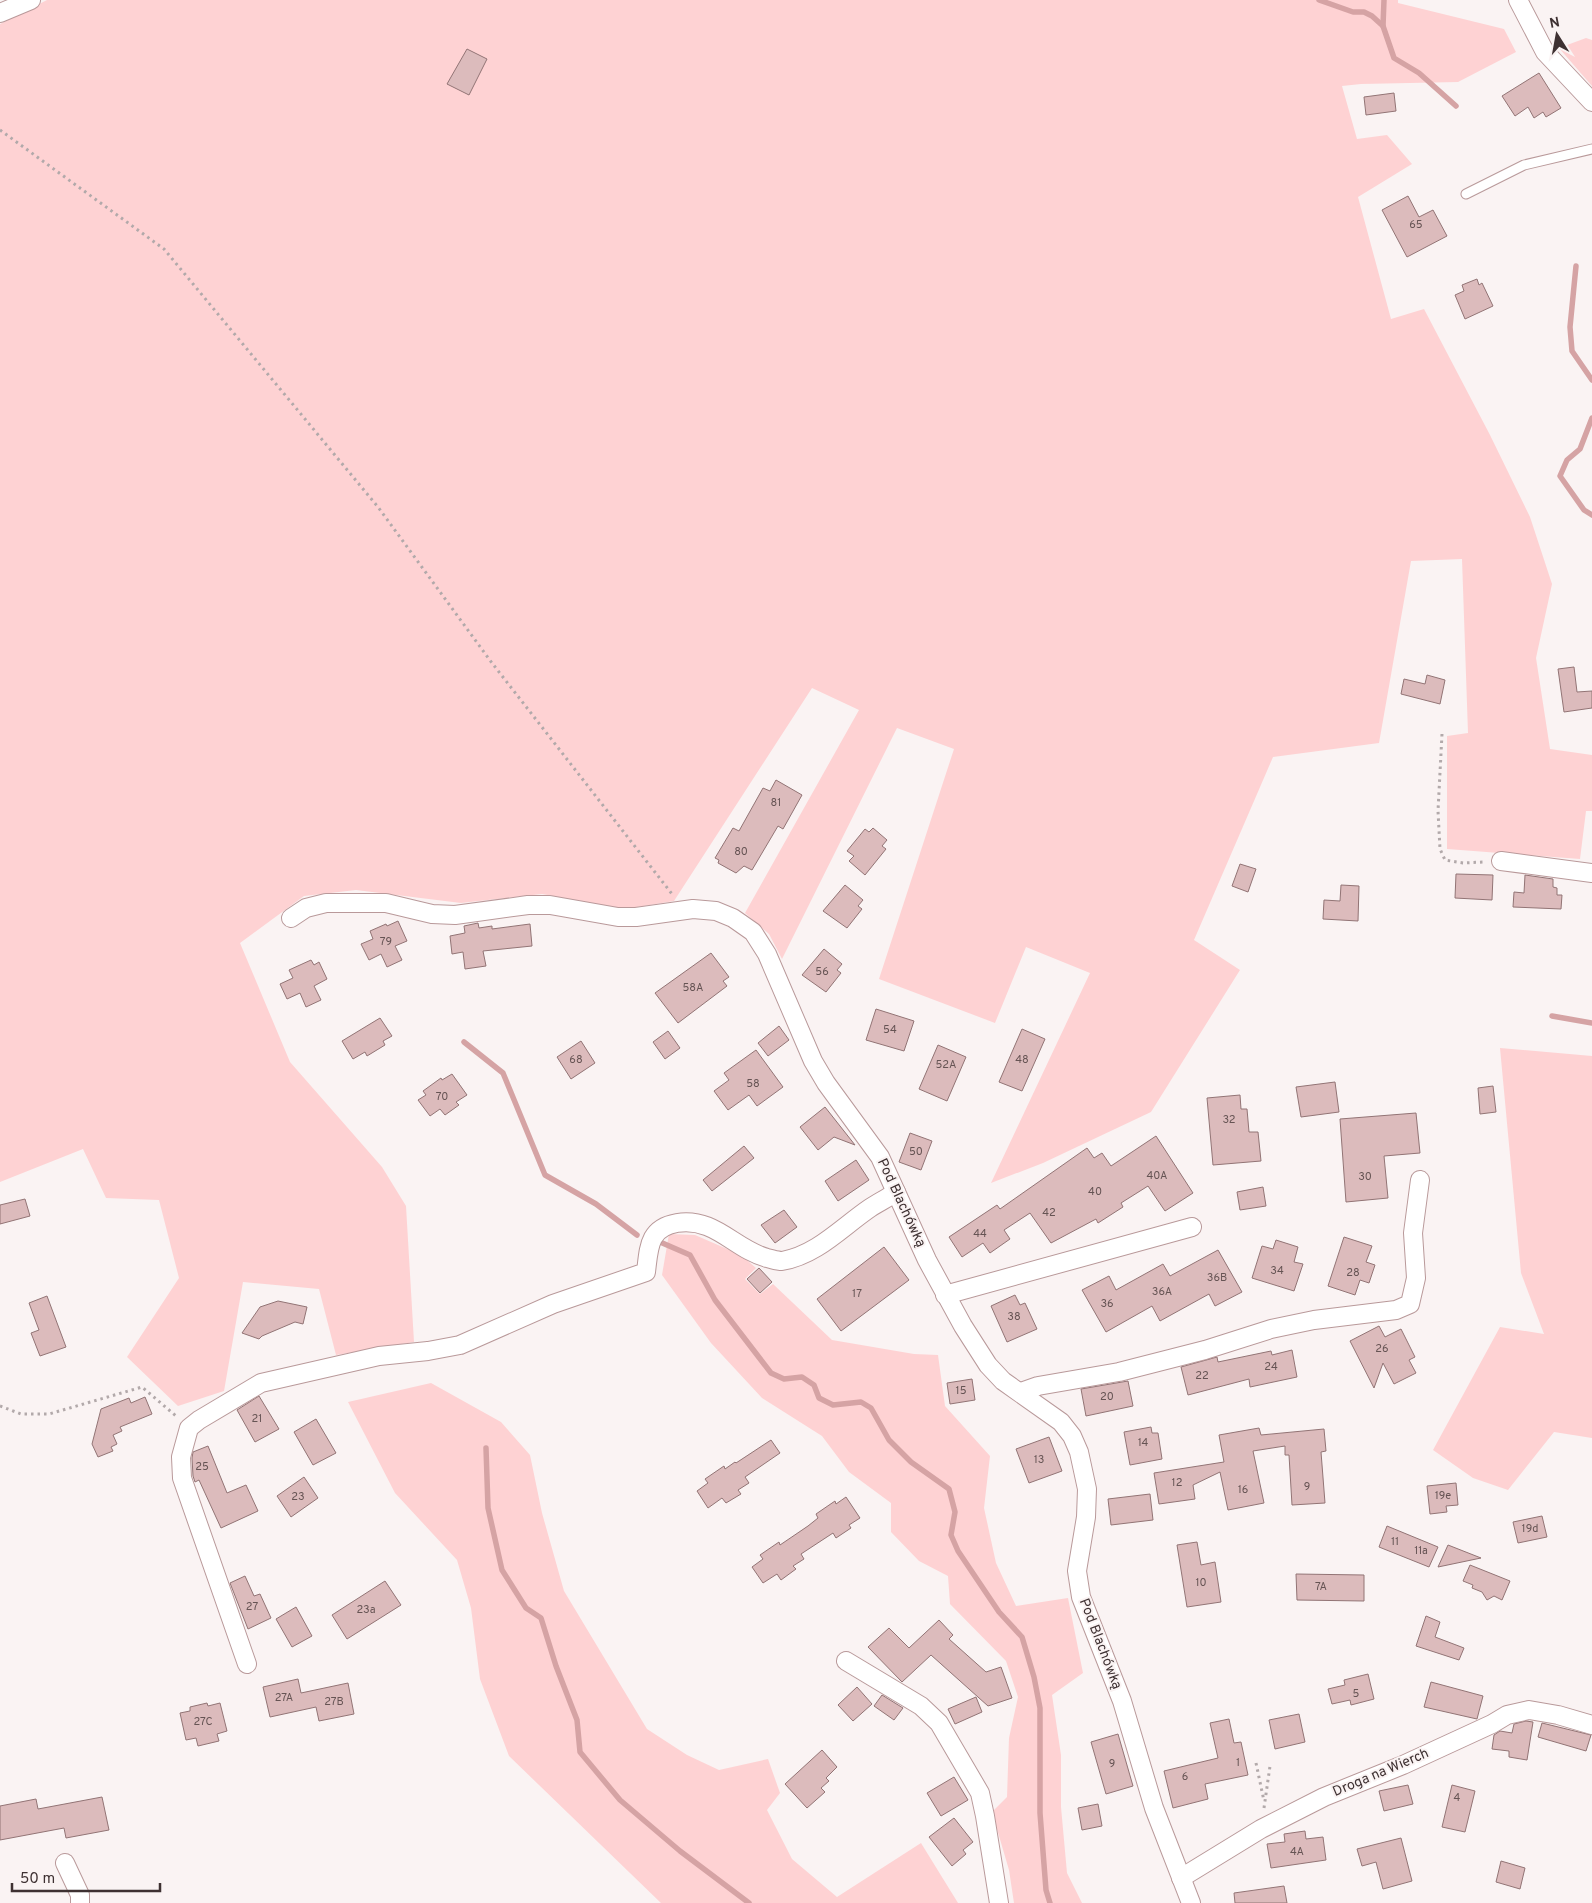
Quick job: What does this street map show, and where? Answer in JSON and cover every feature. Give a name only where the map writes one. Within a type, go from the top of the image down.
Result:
[{"type":"street","points":[[0,14],[31,0]]},
{"type":"street","points":[[1518,0],[1545,52],[1592,102]]},
{"type":"street","points":[[1501,861],[1592,873]]},
{"type":"street","name":"Pod Blachówką","points":[[291,918],[306,908],[326,903],[386,904],[432,914],[456,916],[528,905],[550,905],[618,918],[693,908],[716,912],[733,918],[753,932],[762,943],[813,1061],[826,1083],[880,1157],[919,1244],[963,1326],[988,1365],[1003,1381],[1062,1422],[1072,1436],[1079,1452],[1087,1489],[1086,1516],[1078,1571],[1081,1596],[1122,1700],[1154,1808],[1191,1903]]},
{"type":"street","points":[[1021,1392],[1038,1386],[1128,1370],[1205,1350],[1271,1329],[1314,1320],[1396,1310],[1410,1304],[1416,1278],[1413,1233],[1420,1180]]},
{"type":"street","points":[[247,1664],[182,1478],[181,1457],[189,1428],[199,1420],[261,1384],[379,1356],[428,1351],[460,1345],[553,1304],[646,1272],[652,1238],[657,1230],[672,1224],[691,1221],[712,1227],[756,1255],[780,1261],[799,1257],[816,1248],[870,1208],[896,1192]]},
{"type":"street","points":[[945,1295],[1192,1227]]},
{"type":"street","points":[[846,1661],[922,1706],[939,1723],[980,1793],[999,1903]]},
{"type":"street","name":"Droga na Wierch","points":[[1180,1878],[1261,1829],[1324,1797],[1412,1760],[1492,1724],[1507,1715],[1529,1710],[1558,1715],[1592,1725]]},
{"type":"street","points":[[65,1863],[80,1895],[80,1903]]},
{"type":"lane","points":[[1466,194],[1524,165],[1592,149]]},
{"type":"path","points":[[0,130],[164,250],[378,507],[492,663],[670,893],[693,908]]},
{"type":"path","points":[[1442,734],[1438,781],[1440,849],[1445,860],[1464,863],[1501,861]]},
{"type":"path","points":[[0,1406],[21,1414],[49,1414],[142,1387],[189,1428]]},
{"type":"path","points":[[1256,1763],[1264,1804]]},
{"type":"path","points":[[1261,1829],[1270,1766]]},
{"type":"shaded area","points":[[47,0],[1398,0],[1398,3],[1504,29],[1516,52],[1458,82],[1342,86],[1357,139],[1387,135],[1412,164],[1358,197],[1391,319],[1424,309],[1490,435],[1530,517],[1552,584],[1536,658],[1550,749],[1592,755],[1592,811],[1586,811],[1580,859],[1447,849],[1447,736],[1468,733],[1462,559],[1411,561],[1379,743],[1273,757],[1194,940],[1240,970],[1151,1112],[1043,1163],[991,1183],[1090,973],[1026,947],[995,1023],[879,979],[954,749],[897,728],[782,959],[769,934],[745,913],[859,710],[812,688],[674,901],[625,909],[542,894],[461,903],[356,890],[304,896],[240,943],[290,1062],[382,1167],[406,1206],[414,1342],[336,1355],[319,1289],[243,1282],[224,1391],[178,1406],[127,1357],[179,1278],[159,1200],[106,1198],[83,1149],[0,1182],[0,24]]},
{"type":"shaded area","points":[[1586,38],[1592,40],[1592,86],[1559,48]]},
{"type":"shaded area","points":[[1500,1048],[1592,1056],[1592,1438],[1554,1432],[1508,1490],[1473,1478],[1433,1450],[1500,1327],[1544,1334],[1521,1273]]},
{"type":"shaded area","points":[[669,1234],[695,1235],[741,1255],[756,1268],[745,1279],[760,1294],[773,1284],[832,1340],[914,1354],[938,1355],[945,1406],[990,1456],[984,1508],[996,1563],[1016,1606],[1068,1598],[1083,1673],[1052,1695],[1061,1755],[1061,1807],[1067,1873],[1082,1903],[1014,1903],[1009,1870],[992,1812],[1007,1797],[1009,1738],[1018,1697],[1006,1661],[950,1604],[948,1576],[919,1561],[891,1532],[891,1503],[849,1472],[822,1436],[762,1398],[711,1343],[662,1275]]},
{"type":"shaded area","points":[[431,1383],[501,1422],[530,1455],[542,1513],[564,1591],[647,1729],[687,1755],[719,1770],[768,1759],[780,1793],[767,1810],[792,1859],[837,1897],[921,1843],[958,1903],[661,1903],[509,1756],[480,1679],[471,1608],[457,1560],[395,1493],[348,1402]]},
{"type":"building","points":[[467,49],[487,59],[469,95],[447,84]]},
{"type":"building","points":[[1539,73],[1561,108],[1546,117],[1543,112],[1534,118],[1528,107],[1515,116],[1502,96]]},
{"type":"building","points":[[1394,93],[1396,111],[1366,115],[1364,97]]},
{"type":"building","points":[[1408,196],[1419,217],[1433,210],[1447,236],[1407,257],[1382,210]]},
{"type":"building","points":[[1477,279],[1479,285],[1482,283],[1493,306],[1465,319],[1455,295],[1464,291],[1462,285]]},
{"type":"building","points":[[1574,667],[1577,692],[1592,691],[1592,708],[1564,712],[1558,669]]},
{"type":"building","points":[[1427,675],[1445,680],[1440,704],[1401,694],[1404,679],[1425,684]]},
{"type":"building","points":[[776,780],[802,795],[783,829],[778,826],[752,870],[744,866],[736,873],[718,863],[719,860],[715,858],[733,828],[739,831],[763,788],[770,791]]},
{"type":"building","points":[[873,828],[887,840],[882,846],[886,849],[865,875],[849,861],[854,856],[847,851],[865,829],[869,832]]},
{"type":"building","points":[[1240,864],[1256,869],[1248,892],[1232,886]]},
{"type":"building","points":[[1456,874],[1493,875],[1492,900],[1455,898]]},
{"type":"building","points":[[1525,875],[1553,879],[1553,887],[1557,888],[1557,895],[1562,895],[1561,909],[1513,907],[1514,892],[1524,893]]},
{"type":"building","points":[[845,885],[863,900],[858,906],[862,909],[847,928],[823,911]]},
{"type":"building","points":[[1341,885],[1359,886],[1358,921],[1323,919],[1324,900],[1340,901]]},
{"type":"building","points":[[398,921],[407,941],[395,946],[402,960],[387,967],[381,954],[369,960],[361,944],[373,939],[370,931]]},
{"type":"building","points":[[478,923],[479,928],[492,926],[492,929],[530,924],[532,946],[483,951],[486,966],[465,969],[463,952],[452,954],[450,936],[465,933],[464,926]]},
{"type":"building","points":[[824,949],[842,964],[837,970],[841,973],[826,992],[802,975]]},
{"type":"building","points":[[711,953],[729,977],[723,981],[727,986],[678,1023],[655,993]]},
{"type":"building","points":[[311,960],[314,965],[319,962],[327,979],[314,986],[321,1000],[306,1007],[300,993],[287,999],[280,984],[293,978],[289,970]]},
{"type":"building","points":[[876,1009],[914,1021],[904,1051],[866,1040]]},
{"type":"building","points":[[380,1018],[392,1036],[383,1041],[385,1045],[367,1056],[365,1052],[353,1059],[342,1041]]},
{"type":"building","points":[[779,1026],[789,1040],[768,1056],[758,1043]]},
{"type":"building","points":[[1022,1029],[1045,1039],[1022,1091],[999,1082]]},
{"type":"building","points":[[668,1031],[680,1048],[665,1059],[653,1042]]},
{"type":"building","points":[[581,1041],[595,1063],[571,1079],[557,1057]]},
{"type":"building","points":[[938,1045],[966,1057],[947,1101],[919,1089]]},
{"type":"building","points":[[756,1050],[783,1087],[757,1106],[749,1095],[728,1110],[714,1091],[729,1080],[724,1073]]},
{"type":"building","points":[[452,1074],[467,1095],[456,1102],[459,1105],[445,1115],[440,1109],[430,1116],[418,1100],[426,1095],[423,1091],[441,1078],[442,1080]]},
{"type":"building","points":[[1335,1082],[1339,1112],[1301,1117],[1296,1087]]},
{"type":"building","points":[[1493,1086],[1496,1112],[1480,1114],[1478,1088]]},
{"type":"building","points":[[1240,1095],[1241,1109],[1247,1109],[1249,1132],[1258,1132],[1261,1161],[1213,1165],[1207,1098]]},
{"type":"building","points":[[825,1107],[855,1145],[834,1137],[818,1150],[800,1127]]},
{"type":"building","points":[[1416,1113],[1420,1153],[1384,1156],[1388,1198],[1346,1202],[1340,1119]]},
{"type":"building","points":[[910,1133],[932,1141],[921,1170],[899,1162]]},
{"type":"building","points":[[1156,1136],[1193,1193],[1165,1211],[1148,1186],[1121,1203],[1123,1207],[1098,1223],[1096,1219],[1051,1243],[1030,1213],[1004,1230],[1010,1239],[990,1253],[983,1243],[962,1257],[949,1237],[997,1205],[1000,1209],[1087,1148],[1094,1158],[1102,1153],[1111,1166]]},
{"type":"building","points":[[744,1146],[754,1158],[712,1191],[703,1180]]},
{"type":"building","points":[[856,1160],[869,1180],[838,1201],[825,1181]]},
{"type":"building","points":[[1263,1187],[1266,1206],[1240,1210],[1237,1192]]},
{"type":"building","points":[[25,1199],[30,1216],[0,1224],[0,1205]]},
{"type":"building","points":[[784,1210],[797,1227],[775,1243],[761,1225]]},
{"type":"building","points":[[1344,1237],[1372,1246],[1366,1262],[1375,1265],[1369,1283],[1360,1280],[1355,1295],[1328,1286]]},
{"type":"building","points":[[1276,1240],[1298,1247],[1294,1262],[1303,1264],[1294,1291],[1252,1278],[1262,1246],[1273,1249]]},
{"type":"building","points":[[884,1247],[909,1280],[841,1331],[817,1299]]},
{"type":"building","points":[[1218,1250],[1242,1292],[1215,1306],[1209,1294],[1160,1321],[1152,1306],[1106,1332],[1082,1290],[1109,1276],[1116,1290],[1163,1264],[1170,1276]]},
{"type":"building","points":[[759,1268],[772,1282],[760,1293],[747,1279]]},
{"type":"building","points":[[1015,1295],[1020,1305],[1025,1303],[1037,1329],[1007,1342],[991,1306]]},
{"type":"building","points":[[47,1296],[66,1347],[40,1356],[31,1333],[39,1330],[29,1303]]},
{"type":"building","points":[[278,1301],[307,1307],[303,1324],[295,1322],[259,1339],[242,1333],[260,1307]]},
{"type":"building","points":[[1379,1326],[1385,1337],[1401,1329],[1415,1357],[1409,1360],[1416,1373],[1394,1384],[1383,1363],[1374,1388],[1350,1341]]},
{"type":"building","points":[[1292,1350],[1297,1377],[1250,1387],[1249,1379],[1188,1395],[1181,1367],[1217,1357],[1218,1362],[1271,1351],[1272,1355]]},
{"type":"building","points":[[972,1379],[975,1400],[950,1404],[947,1383]]},
{"type":"building","points":[[1128,1381],[1133,1406],[1086,1416],[1081,1389]]},
{"type":"building","points":[[259,1396],[279,1429],[255,1442],[237,1410]]},
{"type":"building","points":[[145,1397],[152,1414],[120,1427],[122,1431],[113,1435],[117,1444],[111,1447],[113,1451],[98,1457],[92,1444],[101,1409],[129,1398],[131,1403]]},
{"type":"building","points":[[316,1419],[336,1453],[313,1465],[294,1432]]},
{"type":"building","points":[[1151,1427],[1152,1433],[1158,1433],[1162,1459],[1130,1465],[1124,1432]]},
{"type":"building","points":[[1259,1428],[1261,1435],[1324,1429],[1326,1451],[1321,1452],[1325,1503],[1292,1505],[1289,1455],[1285,1455],[1285,1446],[1253,1451],[1264,1503],[1228,1510],[1220,1472],[1193,1485],[1195,1499],[1159,1504],[1154,1473],[1224,1462],[1219,1435]]},
{"type":"building","points":[[1049,1437],[1062,1471],[1029,1483],[1016,1449]]},
{"type":"building","points":[[771,1440],[780,1453],[745,1477],[749,1483],[738,1490],[741,1494],[726,1503],[722,1498],[708,1508],[697,1491],[708,1483],[705,1479],[724,1466],[725,1469],[736,1463]]},
{"type":"building","points":[[208,1446],[227,1493],[246,1485],[258,1511],[221,1528],[199,1480],[195,1482],[193,1476],[193,1452]]},
{"type":"building","points":[[304,1477],[318,1498],[291,1517],[277,1496]]},
{"type":"building","points":[[1456,1483],[1458,1505],[1446,1506],[1447,1512],[1430,1514],[1427,1486]]},
{"type":"building","points":[[1150,1494],[1153,1520],[1111,1525],[1108,1499]]},
{"type":"building","points":[[846,1497],[860,1518],[849,1525],[851,1528],[836,1538],[833,1533],[801,1554],[804,1559],[793,1566],[796,1569],[781,1580],[777,1574],[763,1583],[752,1567],[763,1559],[760,1555],[779,1542],[780,1545],[818,1518],[816,1514],[835,1501],[836,1504]]},
{"type":"building","points":[[1542,1516],[1547,1537],[1518,1543],[1513,1522]]},
{"type":"building","points":[[1387,1526],[1438,1547],[1429,1567],[1379,1547]]},
{"type":"building","points":[[1197,1542],[1201,1565],[1215,1562],[1221,1602],[1187,1607],[1177,1545]]},
{"type":"building","points":[[1448,1545],[1481,1558],[1438,1567]]},
{"type":"building","points":[[1470,1565],[1510,1581],[1502,1600],[1494,1596],[1487,1600],[1482,1592],[1472,1588],[1473,1585],[1463,1581]]},
{"type":"building","points":[[1296,1574],[1364,1575],[1364,1601],[1297,1600]]},
{"type":"building","points":[[245,1576],[254,1596],[260,1594],[271,1618],[248,1629],[230,1583]]},
{"type":"building","points":[[385,1581],[401,1605],[347,1639],[332,1615]]},
{"type":"building","points":[[296,1607],[312,1636],[292,1647],[276,1619]]},
{"type":"building","points":[[1426,1616],[1440,1622],[1435,1637],[1464,1648],[1459,1660],[1416,1646]]},
{"type":"building","points":[[939,1620],[953,1635],[949,1639],[986,1672],[1001,1667],[1012,1698],[988,1706],[931,1655],[902,1682],[868,1647],[889,1628],[909,1648]]},
{"type":"building","points":[[1368,1674],[1374,1699],[1351,1705],[1350,1700],[1332,1704],[1328,1689],[1345,1685],[1344,1680]]},
{"type":"building","points":[[298,1679],[301,1693],[348,1683],[354,1714],[319,1721],[316,1707],[270,1717],[263,1687]]},
{"type":"building","points":[[1431,1682],[1483,1696],[1477,1719],[1424,1707]]},
{"type":"building","points":[[857,1687],[872,1704],[853,1721],[838,1705]]},
{"type":"building","points":[[882,1695],[903,1708],[894,1720],[874,1706]]},
{"type":"building","points":[[976,1697],[982,1712],[955,1724],[948,1709]]},
{"type":"building","points":[[207,1703],[208,1706],[220,1703],[227,1731],[217,1734],[219,1741],[198,1746],[196,1738],[186,1740],[180,1713],[190,1711],[190,1707]]},
{"type":"building","points":[[1299,1714],[1305,1742],[1275,1749],[1269,1720]]},
{"type":"building","points":[[1229,1719],[1234,1743],[1241,1742],[1248,1775],[1205,1784],[1208,1799],[1173,1808],[1164,1771],[1218,1758],[1210,1723]]},
{"type":"building","points":[[1526,1721],[1533,1722],[1527,1760],[1509,1757],[1509,1751],[1492,1749],[1494,1735],[1500,1731],[1512,1733],[1514,1724]]},
{"type":"building","points":[[1542,1723],[1591,1735],[1586,1751],[1538,1737]]},
{"type":"building","points":[[1118,1734],[1133,1786],[1106,1794],[1091,1742]]},
{"type":"building","points":[[822,1750],[837,1767],[826,1778],[829,1781],[821,1788],[825,1792],[807,1808],[785,1784]]},
{"type":"building","points":[[954,1777],[968,1800],[941,1816],[927,1793]]},
{"type":"building","points":[[1408,1785],[1413,1804],[1384,1811],[1379,1791]]},
{"type":"building","points":[[1452,1785],[1475,1791],[1465,1832],[1442,1827]]},
{"type":"building","points":[[102,1797],[109,1830],[66,1838],[64,1828],[0,1840],[0,1806],[36,1799],[38,1809]]},
{"type":"building","points":[[1098,1804],[1102,1826],[1082,1830],[1078,1808]]},
{"type":"building","points":[[954,1818],[973,1842],[963,1850],[966,1854],[952,1866],[929,1837]]},
{"type":"building","points":[[1305,1831],[1306,1839],[1323,1837],[1326,1860],[1271,1868],[1267,1844],[1285,1842],[1284,1834]]},
{"type":"building","points":[[1401,1838],[1412,1881],[1383,1889],[1376,1862],[1362,1866],[1357,1849]]},
{"type":"building","points":[[1501,1861],[1525,1868],[1520,1889],[1496,1882]]},
{"type":"building","points":[[1284,1886],[1287,1903],[1235,1903],[1234,1893]]},
{"type":"waterway","points":[[1319,0],[1353,12],[1364,12],[1372,16],[1383,26],[1394,58],[1419,73],[1456,106]]},
{"type":"waterway","points":[[1383,26],[1384,0]]},
{"type":"waterway","points":[[1576,266],[1570,327],[1572,351],[1592,380]]},
{"type":"waterway","points":[[1592,418],[1580,449],[1567,460],[1560,476],[1584,510],[1592,515]]},
{"type":"waterway","points":[[1552,1016],[1592,1023]]},
{"type":"waterway","points":[[464,1042],[503,1073],[545,1175],[596,1204],[637,1235]]},
{"type":"waterway","points":[[660,1242],[690,1255],[715,1300],[771,1373],[784,1379],[802,1377],[814,1385],[819,1398],[833,1405],[861,1402],[871,1408],[889,1440],[911,1462],[949,1489],[955,1512],[951,1535],[958,1551],[999,1612],[1022,1637],[1034,1677],[1040,1708],[1040,1813],[1046,1890],[1050,1903]]},
{"type":"waterway","points":[[486,1448],[488,1508],[502,1570],[526,1608],[541,1618],[556,1666],[577,1720],[580,1752],[620,1800],[680,1851],[749,1903]]}]
